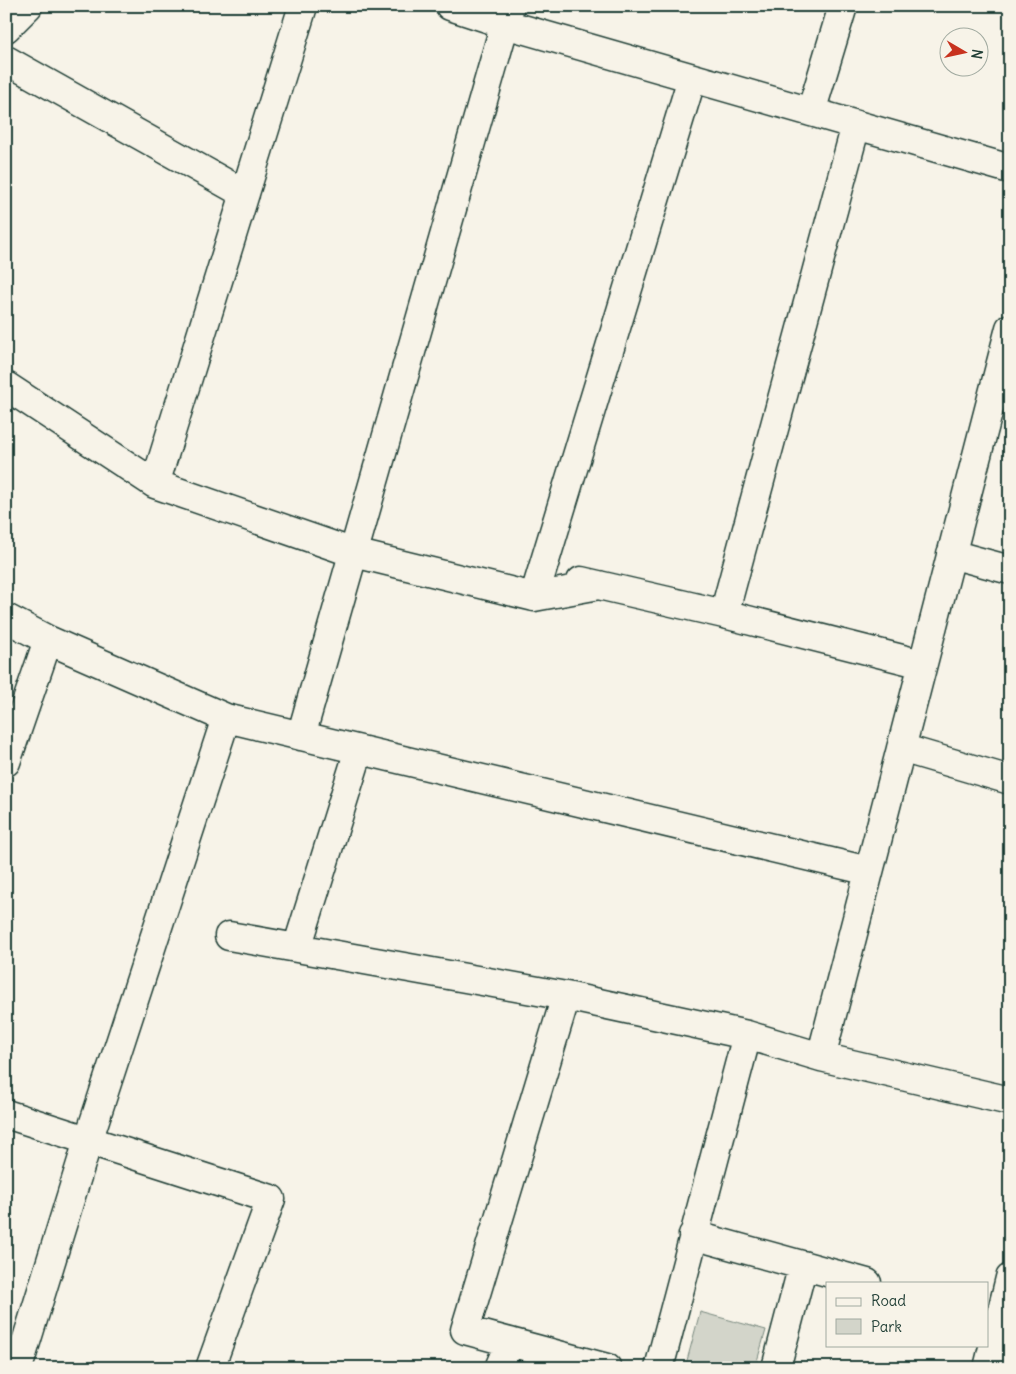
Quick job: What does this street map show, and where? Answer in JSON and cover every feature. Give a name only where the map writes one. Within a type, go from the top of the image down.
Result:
[{"type":"street","points":[[6,28],[28,6]]},
{"type":"street","points":[[155,484],[303,6]]},
{"type":"street","points":[[450,6],[507,15],[692,78],[1010,169]]},
{"type":"street","points":[[811,112],[844,6]]},
{"type":"street","points":[[301,736],[507,15]]},
{"type":"street","points":[[6,60],[245,194]]},
{"type":"street","points":[[534,597],[692,78]]},
{"type":"street","points":[[724,614],[856,125]]},
{"type":"street","points":[[820,1058],[951,554],[1004,375],[1010,328]]},
{"type":"street","points":[[6,386],[155,484],[354,553],[534,597],[599,585]]},
{"type":"street","points":[[951,554],[1010,570]]},
{"type":"street","points":[[543,570],[922,664]]},
{"type":"street","points":[[6,618],[48,640],[226,718],[869,871]]},
{"type":"street","points":[[6,762],[48,640]]},
{"type":"street","points":[[18,1368],[88,1141],[226,718]]},
{"type":"street","points":[[901,748],[1010,780]]},
{"type":"street","points":[[297,948],[359,750]]},
{"type":"street","points":[[230,936],[566,996],[747,1035],[820,1058],[1010,1100]]},
{"type":"street","points":[[566,996],[465,1330],[607,1368]]},
{"type":"street","points":[[659,1368],[747,1035]]},
{"type":"street","points":[[6,1114],[272,1199],[210,1368]]},
{"type":"street","points":[[693,1235],[864,1282]]},
{"type":"street","points":[[776,1368],[803,1265]]},
{"type":"street","points":[[988,1368],[1010,1278]]},
{"type":"street","points":[[499,1368],[510,1342]]},
{"type":"green space","points":[[700,1312],[766,1330],[755,1368],[685,1368]]}]
